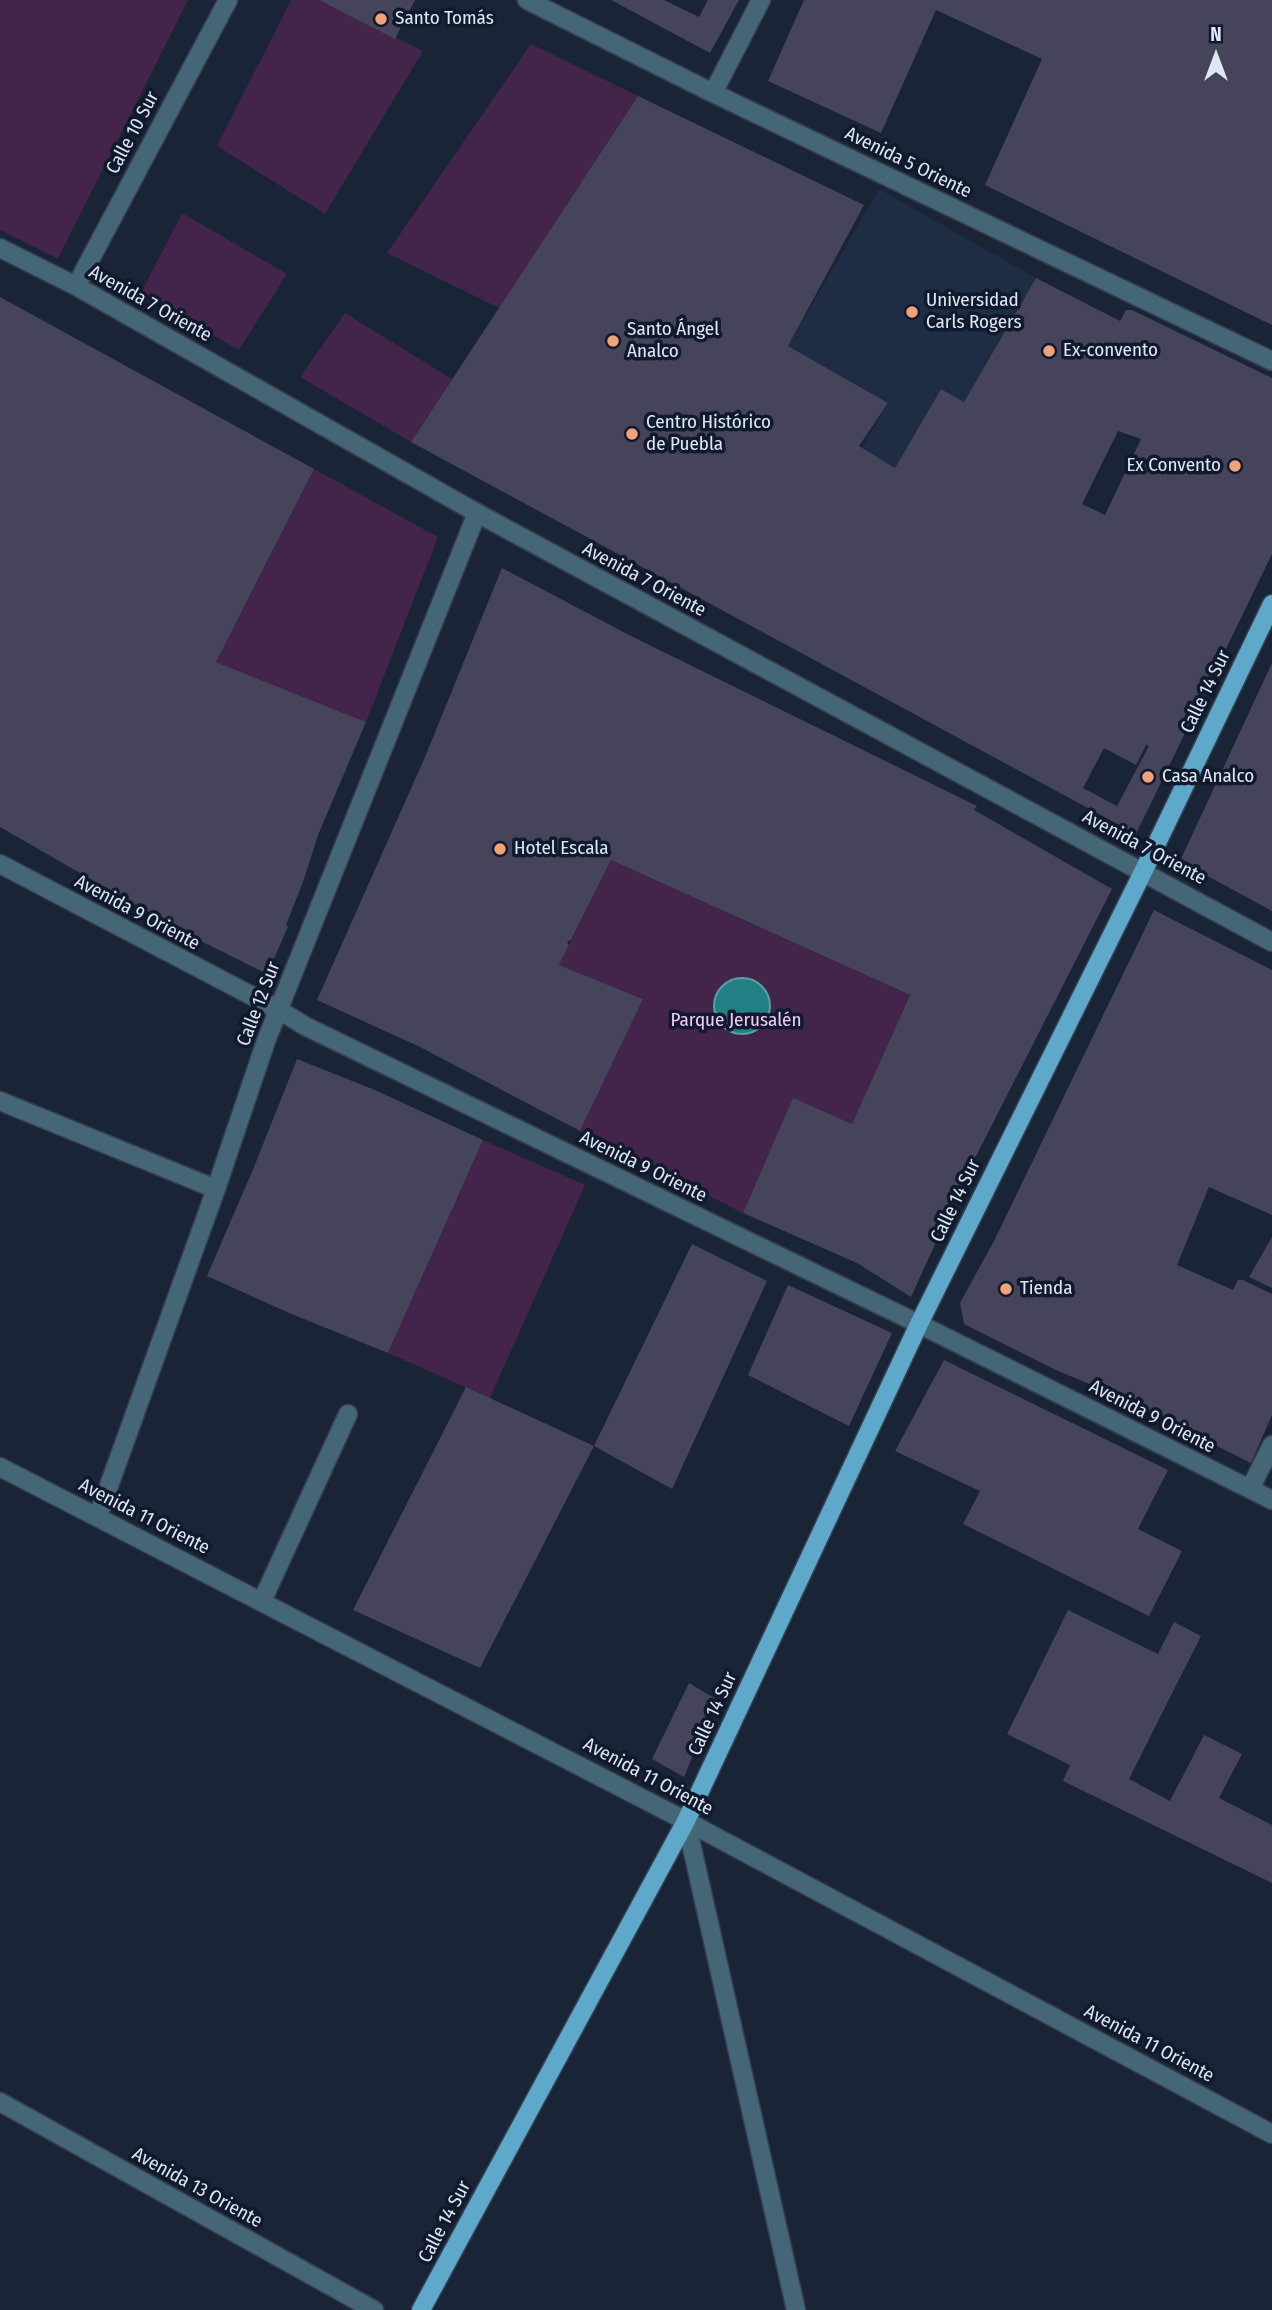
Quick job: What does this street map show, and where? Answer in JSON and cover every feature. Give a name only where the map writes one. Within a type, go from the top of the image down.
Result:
[{"type":"main road","name":"Calle 14 Sur","points":[[421,2310],[686,1821],[919,1324],[1143,872],[1272,604]]},
{"type":"street","name":"Calle 10 Sur","points":[[76,286],[228,0]]},
{"type":"street","name":"Avenida 5 Oriente","points":[[527,0],[713,93],[1272,361]]},
{"type":"street","points":[[713,93],[761,0]]},
{"type":"street","name":"Avenida 7 Oriente","points":[[0,248],[76,286],[477,513],[1272,942]]},
{"type":"street","name":"Calle 12 Sur","points":[[98,1516],[216,1189],[266,1041],[477,513]]},
{"type":"street","name":"Avenida 9 Oriente","points":[[0,864],[279,1010],[304,1026],[919,1324],[1272,1500]]},
{"type":"street","points":[[0,1101],[216,1189]]},
{"type":"street","points":[[262,1601],[348,1414]]},
{"type":"street","points":[[1250,1489],[1272,1445]]},
{"type":"street","name":"Avenida 11 Oriente","points":[[0,1467],[686,1821],[1272,2134]]},
{"type":"street","points":[[686,1821],[796,2310]]},
{"type":"street","name":"Avenida 13 Oriente","points":[[0,2102],[374,2310]]},
{"type":"shaded area","name":"Universidad Carls Rogers","points":[[879,189],[1036,278],[964,402],[941,389],[895,468],[862,448],[888,403],[788,346]]},
{"type":"shaded area","points":[[737,978],[747,978],[762,986],[768,995],[768,1017],[762,1026],[747,1034],[737,1034],[719,1022],[714,1011],[714,1001],[726,983]]},
{"type":"green space","points":[[0,0],[188,0],[58,259],[0,230]]},
{"type":"green space","points":[[291,0],[319,0],[423,51],[325,214],[217,146]]},
{"type":"green space","points":[[531,44],[638,96],[499,308],[387,253]]},
{"type":"green space","points":[[182,213],[287,274],[239,350],[140,295]]},
{"type":"green space","points":[[345,313],[452,379],[411,442],[300,377]]},
{"type":"green space","points":[[314,469],[438,537],[366,722],[216,662]]},
{"type":"green space","name":"Parque Jerusalén","points":[[611,860],[910,995],[852,1124],[793,1099],[743,1213],[580,1131],[643,999],[559,965]]},
{"type":"green space","points":[[483,1140],[585,1185],[490,1398],[388,1353]]},
{"type":"building","name":"Santo Tomás","points":[[319,0],[415,0],[395,39]]},
{"type":"building","points":[[611,0],[664,0],[699,17],[708,0],[739,0],[710,53]]},
{"type":"building","points":[[804,0],[1272,0],[1272,325],[985,185],[1042,59],[936,10],[881,133],[768,81]]},
{"type":"building","points":[[638,96],[864,205],[788,346],[888,403],[859,446],[895,468],[941,389],[964,402],[1036,278],[1120,321],[1126,310],[1132,310],[1272,378],[1272,554],[1136,834],[411,442]],"holes":[[[1118,431],[1141,439],[1105,515],[1082,504]],[[1146,745],[1149,746],[1117,806],[1083,788],[1104,748],[1136,765]]]},
{"type":"building","points":[[0,297],[314,469],[216,662],[366,722],[318,835],[286,925],[288,927],[267,974],[179,930],[0,827]]},
{"type":"building","points":[[502,568],[631,636],[977,806],[974,810],[1112,889],[967,1174],[911,1297],[857,1263],[743,1213],[793,1098],[852,1124],[910,995],[611,860],[571,940],[567,942],[569,945],[559,965],[643,999],[580,1131],[420,1047],[317,1000],[425,757]]},
{"type":"building","points":[[1272,663],[1272,911],[1180,861]]},
{"type":"building","points":[[1154,910],[1272,970],[1272,1215],[1209,1187],[1177,1265],[1233,1290],[1238,1280],[1243,1280],[1272,1294],[1272,1415],[1251,1463],[964,1324],[960,1303],[995,1239]]},
{"type":"building","points":[[297,1059],[375,1090],[483,1140],[388,1353],[207,1276]]},
{"type":"building","points":[[1272,1237],[1272,1288],[1249,1277]]},
{"type":"building","points":[[692,1244],[767,1281],[672,1489],[594,1446]]},
{"type":"building","points":[[788,1285],[892,1333],[849,1426],[748,1375]]},
{"type":"building","points":[[944,1360],[1168,1470],[1138,1529],[1182,1551],[1149,1616],[963,1524],[980,1491],[895,1451]]},
{"type":"building","points":[[466,1387],[594,1446],[480,1668],[353,1610]]},
{"type":"building","points":[[1068,1610],[1158,1654],[1174,1622],[1201,1636],[1129,1779],[1170,1801],[1204,1735],[1242,1754],[1219,1798],[1272,1825],[1272,1883],[1063,1781],[1070,1765],[1007,1734]]},
{"type":"building","points":[[689,1683],[716,1699],[684,1777],[652,1759]]},
{"type":"place","name":"Santo Tomás","points":[[381,19]]},
{"type":"place","name":"Universidad Carls Rogers","points":[[912,312]]},
{"type":"place","name":"Santo Ángel Analco","points":[[613,341]]},
{"type":"place","name":"Ex-convento","points":[[1049,351]]},
{"type":"place","name":"Centro Histórico de Puebla","points":[[632,434]]},
{"type":"place","name":"Ex Convento","points":[[1235,466]]},
{"type":"place","name":"Casa Analco","points":[[1148,777]]},
{"type":"place","name":"Hotel Escala","points":[[500,849]]},
{"type":"place","name":"Tienda","points":[[1006,1289]]}]
